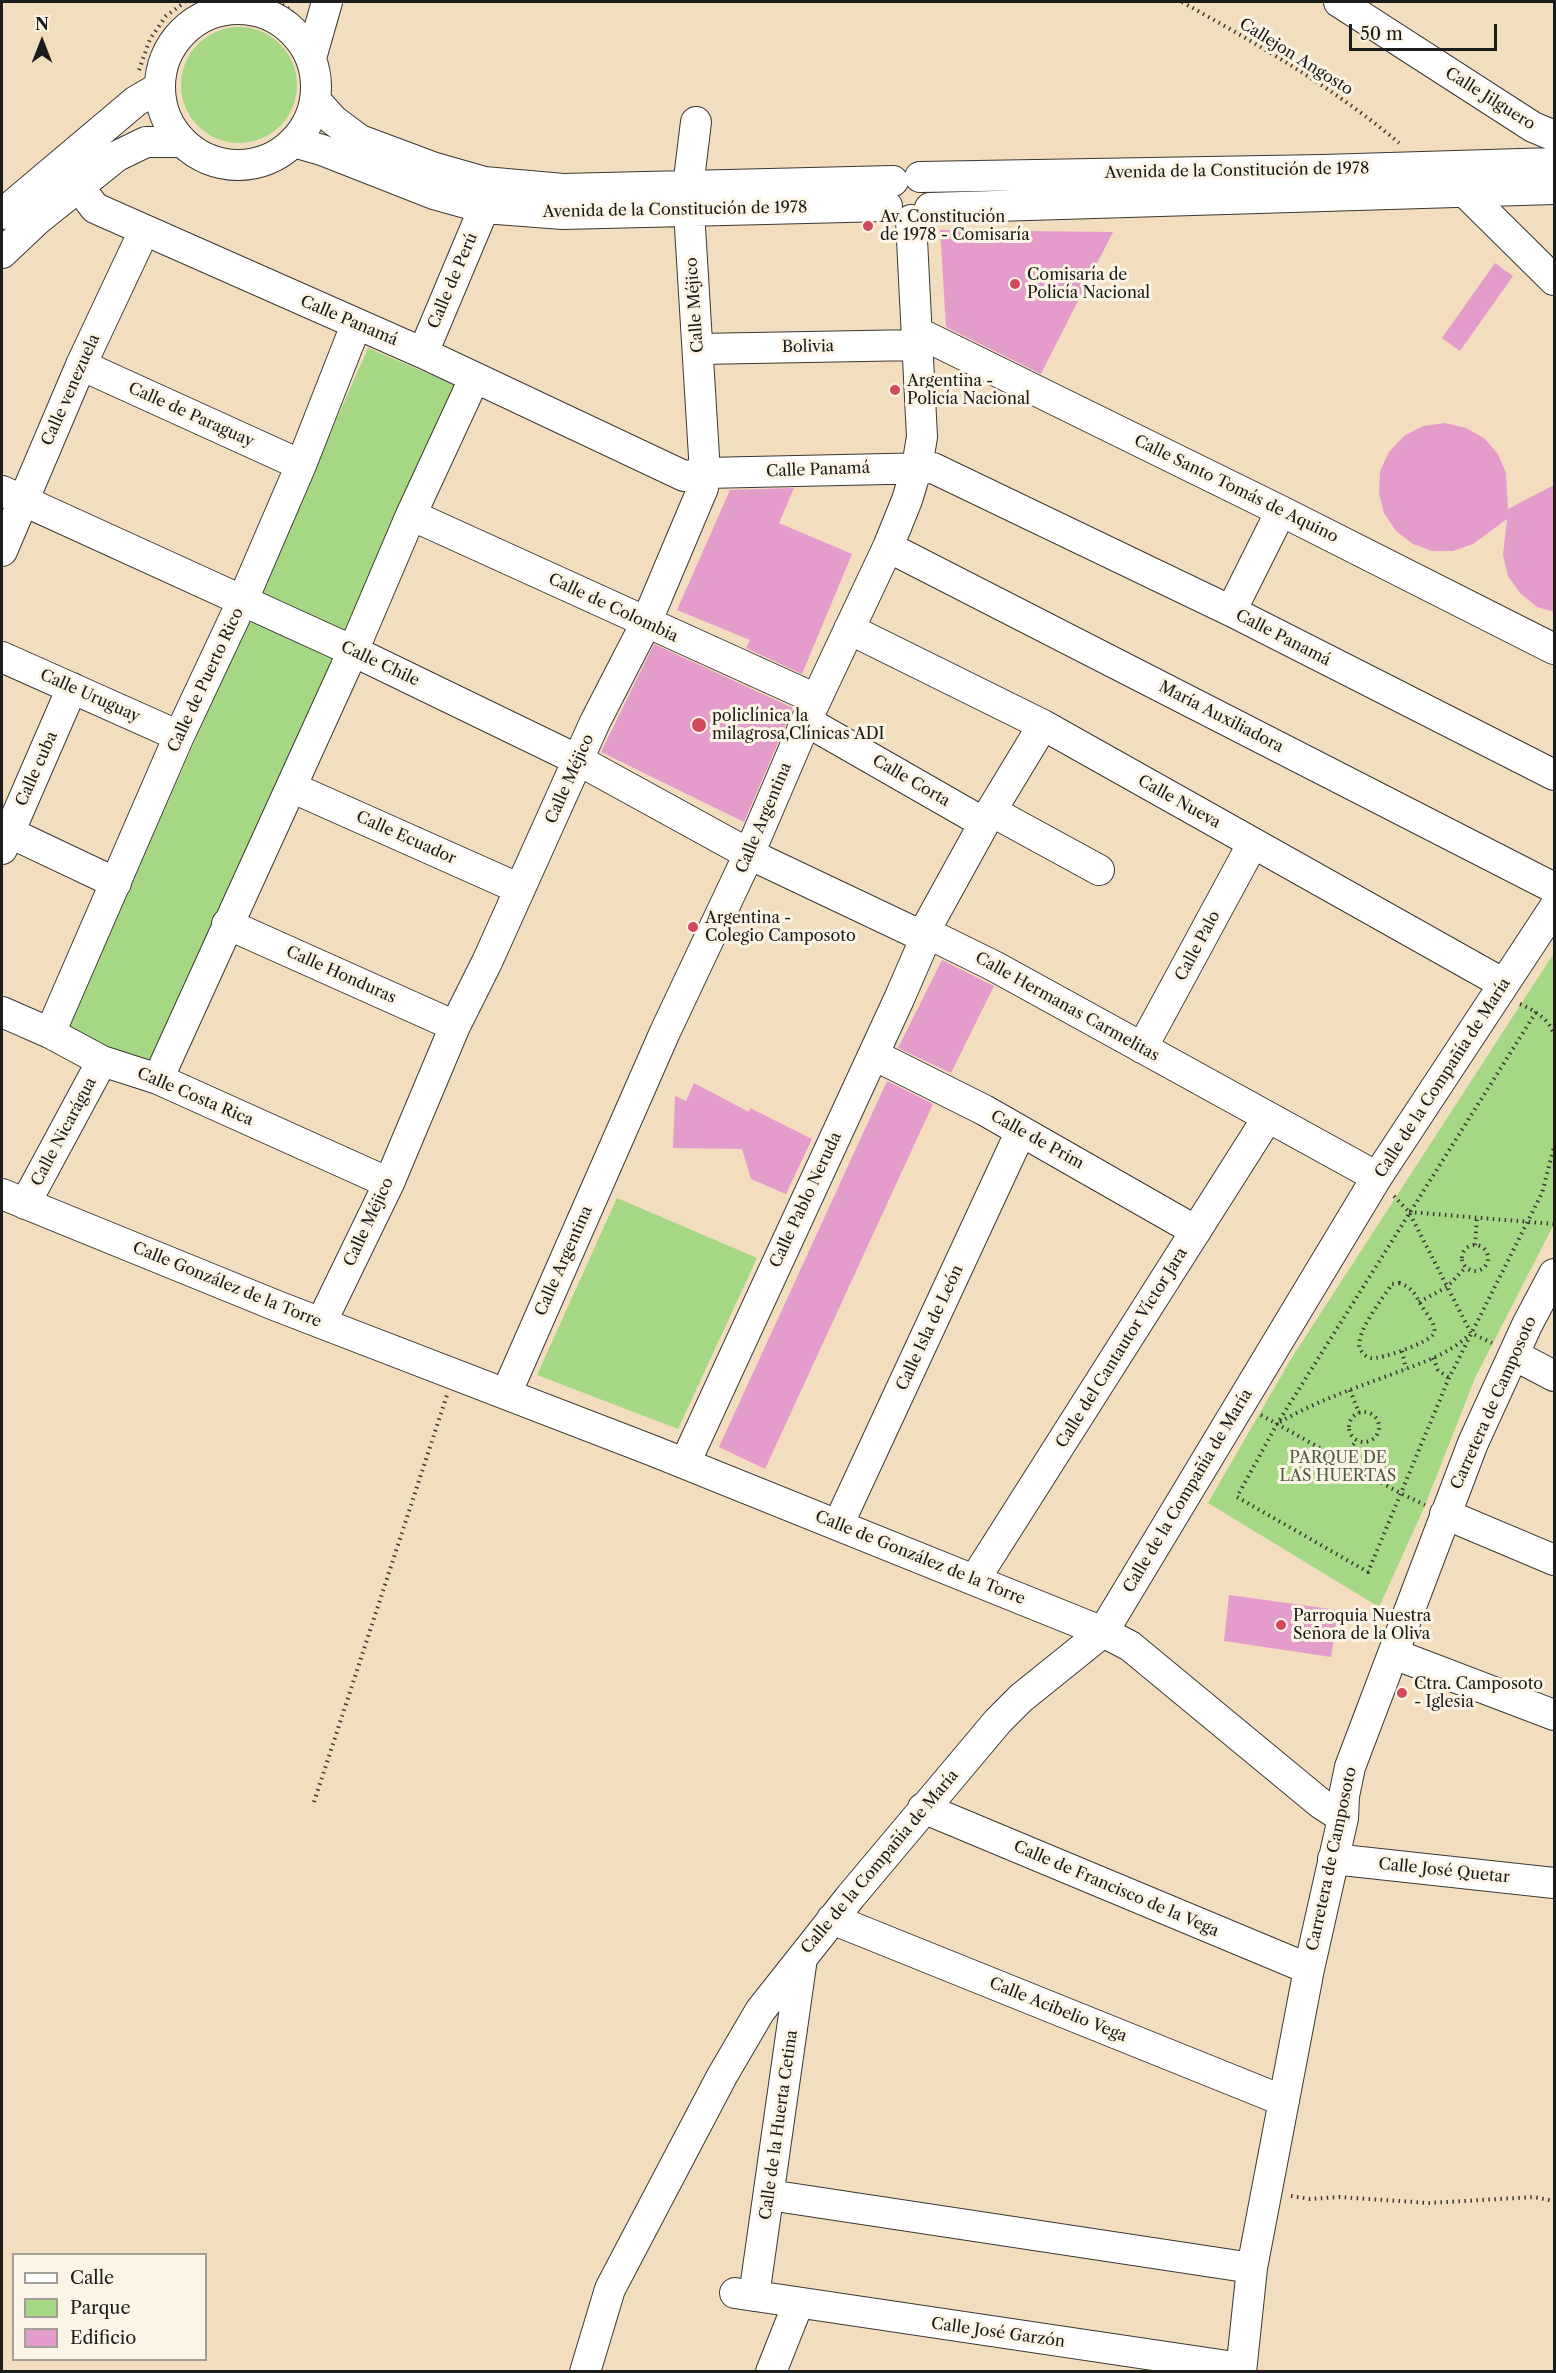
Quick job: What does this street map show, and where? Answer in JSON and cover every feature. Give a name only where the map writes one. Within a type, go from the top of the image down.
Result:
[{"type":"street","points":[[311,58],[327,2]]},
{"type":"street","name":"Calle Jilguero","points":[[1339,2],[1533,128],[1552,156]]},
{"type":"street","points":[[2,214],[136,101],[154,90],[166,56],[183,32],[195,22],[210,14],[231,9],[263,6],[270,15],[284,23],[303,42],[316,74],[316,102],[299,144],[268,159],[238,165],[207,159],[178,142],[146,142],[117,156],[37,220],[2,253]]},
{"type":"street","points":[[154,90],[178,142]]},
{"type":"street","name":"Avenida de la Constitución de 1978","points":[[316,102],[333,120],[360,140],[435,168],[484,182],[689,199],[1465,192],[1552,156]]},
{"type":"street","name":"Calle Méjico","points":[[321,1323],[388,1183],[455,1026],[578,760],[646,623],[703,488],[705,473],[689,199],[696,122]]},
{"type":"street","name":"Avenida de la Constitución de 1978","points":[[299,144],[322,150],[434,194],[484,208],[563,214],[689,199]]},
{"type":"street","name":"Avenida de la Constitución de 1978","points":[[908,198],[1416,167],[1552,156]]},
{"type":"street","name":"Calle Panamá","points":[[79,187],[95,208],[423,353],[684,476],[705,473],[933,468],[1231,611],[1554,775]]},
{"type":"street","points":[[1465,192],[1554,280]]},
{"type":"street","name":"Calle Argentina","points":[[506,1394],[665,1032],[749,854],[811,710],[908,500],[922,437],[908,198]]},
{"type":"street","name":"Calle de Perú","points":[[423,353],[484,208]]},
{"type":"street","name":"Calle venezuela","points":[[2,551],[12,496],[81,365],[144,231]]},
{"type":"street","name":"Calle de Puerto Rico","points":[[50,1033],[179,736],[242,602],[301,465],[356,325]]},
{"type":"street","name":"Bolivia","points":[[698,349],[918,338]]},
{"type":"street","name":"Calle Santo Tomás de Aquino","points":[[918,338],[1281,511],[1554,649]]},
{"type":"street","name":"Calle de Paraguay","points":[[81,365],[301,465]]},
{"type":"street","points":[[158,1079],[474,379]]},
{"type":"street","name":"Calle Chile","points":[[12,496],[353,651],[578,760],[749,854]]},
{"type":"street","points":[[1231,611],[1281,511]]},
{"type":"street","name":"Calle de Colombia","points":[[411,515],[646,623],[811,710]]},
{"type":"street","name":"María Auxiliadora","points":[[888,547],[1554,888]]},
{"type":"street","name":"Calle Nueva","points":[[849,629],[1043,725],[1253,843],[1501,989]]},
{"type":"street","name":"Calle Uruguay","points":[[2,657],[179,736]]},
{"type":"street","name":"Calle cuba","points":[[4,837],[72,688]]},
{"type":"street","name":"Calle Corta","points":[[811,710],[988,817],[1099,870]]},
{"type":"street","name":"Calle Pablo Neruda","points":[[685,1463],[874,1055],[921,946],[921,936],[1043,725]]},
{"type":"street","name":"Calle Ecuador","points":[[291,787],[520,889]]},
{"type":"street","points":[[4,837],[116,883]]},
{"type":"street","name":"Calle Palo","points":[[1142,1048],[1253,843]]},
{"type":"street","name":"Calle Hermanas Carmelitas","points":[[749,854],[921,936],[937,938],[994,966],[1071,1006],[1142,1048],[1377,1177]]},
{"type":"street","name":"Calle de la Compañía de María","points":[[585,2372],[610,2289],[722,2076],[754,2021],[832,1919],[1008,1709],[1103,1632],[1377,1177],[1554,908]]},
{"type":"street","name":"Calle Honduras","points":[[227,924],[455,1026]]},
{"type":"street","name":"Calle Costa Rica","points":[[2,1012],[50,1033],[102,1060],[158,1079],[388,1183]]},
{"type":"street","name":"Calle de Prim","points":[[874,1055],[1021,1131],[1196,1231]]},
{"type":"street","name":"Calle Nicarágua","points":[[13,1199],[102,1060]]},
{"type":"street","name":"Calle del Cantautor Víctor Jara","points":[[975,1579],[1268,1117]]},
{"type":"street","name":"Calle Isla de León","points":[[838,1525],[1021,1131]]},
{"type":"street","name":"Calle González de la Torre","points":[[13,1199],[454,1374]]},
{"type":"street","name":"Carretera de Camposoto","points":[[1241,2370],[1251,2268],[1309,1969],[1343,1818],[1344,1796],[1350,1767],[1473,1443],[1554,1274]]},
{"type":"street","points":[[1514,1354],[1554,1376]]},
{"type":"street","name":"Calle de González de la Torre","points":[[454,1374],[685,1463],[1103,1632],[1130,1646],[1320,1803],[1343,1818]]},
{"type":"street","points":[[1445,1514],[1554,1560]]},
{"type":"street","points":[[1394,1654],[1554,1714]]},
{"type":"street","name":"Calle de Francisco de la Vega","points":[[923,1808],[1309,1969]]},
{"type":"street","name":"Calle José Quetar","points":[[1333,1859],[1554,1883]]},
{"type":"street","name":"Calle Acibelio Vega","points":[[832,1919],[1284,2102]]},
{"type":"street","name":"Calle de la Huerta Cetina","points":[[745,2295],[769,2194],[803,1955]]},
{"type":"street","points":[[754,2021],[772,2020],[792,2031]]},
{"type":"street","points":[[769,2194],[1251,2268]]},
{"type":"street","name":"Calle José Garzón","points":[[745,2295],[1241,2370]]},
{"type":"street","points":[[771,2372],[798,2304]]},
{"type":"path","points":[[154,90],[143,85],[141,65],[150,39],[166,16],[185,2]]},
{"type":"path","name":"Callejon Angosto","points":[[1182,2],[1253,42],[1366,115],[1413,155],[1416,167]]},
{"type":"path","points":[[178,142],[187,158],[213,168],[241,171],[270,165],[298,152],[299,144]]},
{"type":"path","points":[[1501,989],[1536,1011],[1550,1023],[1554,1034]]},
{"type":"path","points":[[1536,1011],[1277,1424],[1237,1497],[1368,1572],[1449,1378],[1542,1193],[1554,1147]]},
{"type":"path","points":[[1377,1177],[1409,1212],[1471,1333]]},
{"type":"path","points":[[1409,1212],[1528,1220],[1554,1224]]},
{"type":"path","points":[[1475,1245],[1477,1217]]},
{"type":"path","points":[[1475,1245],[1486,1251],[1487,1263],[1477,1270],[1466,1267],[1462,1255],[1467,1248],[1475,1245]]},
{"type":"path","points":[[1419,1302],[1447,1287],[1466,1267]]},
{"type":"path","points":[[1392,1284],[1406,1285],[1413,1290],[1419,1302],[1434,1326],[1434,1334],[1430,1338],[1380,1358],[1370,1358],[1360,1349],[1360,1334],[1392,1284]]},
{"type":"path","points":[[1277,1424],[1307,1407],[1433,1359],[1456,1347],[1471,1333]]},
{"type":"path","points":[[1402,1351],[1406,1369]]},
{"type":"path","points":[[1433,1359],[1438,1370],[1449,1378]]},
{"type":"path","points":[[314,1802],[454,1374]]},
{"type":"path","points":[[1350,1390],[1359,1413]]},
{"type":"path","points":[[1240,1404],[1400,1493],[1445,1514]]},
{"type":"path","points":[[1359,1413],[1373,1415],[1379,1428],[1378,1433],[1371,1440],[1357,1440],[1350,1433],[1349,1423],[1359,1413]]},
{"type":"path","points":[[1342,1459],[1357,1440]]},
{"type":"path","points":[[1266,2194],[1310,2199],[1340,2198],[1429,2203],[1534,2198],[1554,2201]]},
{"type":"green space","points":[[239,27],[261,31],[280,44],[293,63],[297,85],[293,107],[280,126],[261,139],[239,143],[217,139],[198,126],[185,107],[181,85],[185,63],[198,44],[217,31]]},
{"type":"green space","points":[[368,348],[457,386],[152,1065],[67,1031]]},
{"type":"green space","name":"PARQUE DE LAS HUERTAS","points":[[1554,953],[1554,1224],[1475,1378],[1424,1508],[1379,1607],[1208,1503],[1291,1359]]},
{"type":"green space","points":[[617,1198],[757,1258],[678,1429],[537,1375]]},
{"type":"building","name":"Comisaría de Policía Nacional","points":[[940,230],[1113,232],[1041,374],[946,327]]},
{"type":"building","points":[[1495,263],[1513,276],[1460,351],[1442,338]]},
{"type":"building","points":[[1445,423],[1466,428],[1484,438],[1498,454],[1506,473],[1508,509],[1554,485],[1554,612],[1537,607],[1520,593],[1508,576],[1503,555],[1507,519],[1473,544],[1453,551],[1432,551],[1413,544],[1396,531],[1384,513],[1379,493],[1380,471],[1389,452],[1404,436],[1423,426]]},
{"type":"building","points":[[794,488],[779,523],[852,554],[802,674],[746,648],[750,640],[677,610],[730,490]]},
{"type":"building","name":"policlínica la milagrosa,Clínicas ADI","points":[[654,644],[793,708],[744,822],[601,752]]},
{"type":"building","points":[[942,960],[994,986],[951,1073],[898,1048]]},
{"type":"building","points":[[887,1081],[933,1104],[765,1469],[719,1447]]},
{"type":"building","points":[[694,1083],[749,1112],[750,1108],[812,1139],[786,1194],[751,1179],[742,1149],[673,1148],[675,1096],[686,1101]]},
{"type":"building","name":"Parroquia Nuestra Señora de la Oliva","points":[[1229,1595],[1338,1610],[1331,1657],[1224,1641]]},
{"type":"place","name":"Av. Constitución de 1978 - Comisaría","points":[[868,226]]},
{"type":"place","name":"Comisaría de Policía Nacional","points":[[1015,284]]},
{"type":"place","name":"Argentina - Policía Nacional","points":[[895,390]]},
{"type":"place","name":"policlínica la milagrosa,Clínicas ADI","points":[[699,725]]},
{"type":"place","name":"Argentina - Colegio Camposoto","points":[[693,927]]},
{"type":"place","name":"Parroquia Nuestra Señora de la Oliva","points":[[1281,1625]]},
{"type":"place","name":"Ctra. Camposoto - Iglesia","points":[[1402,1693]]}]
